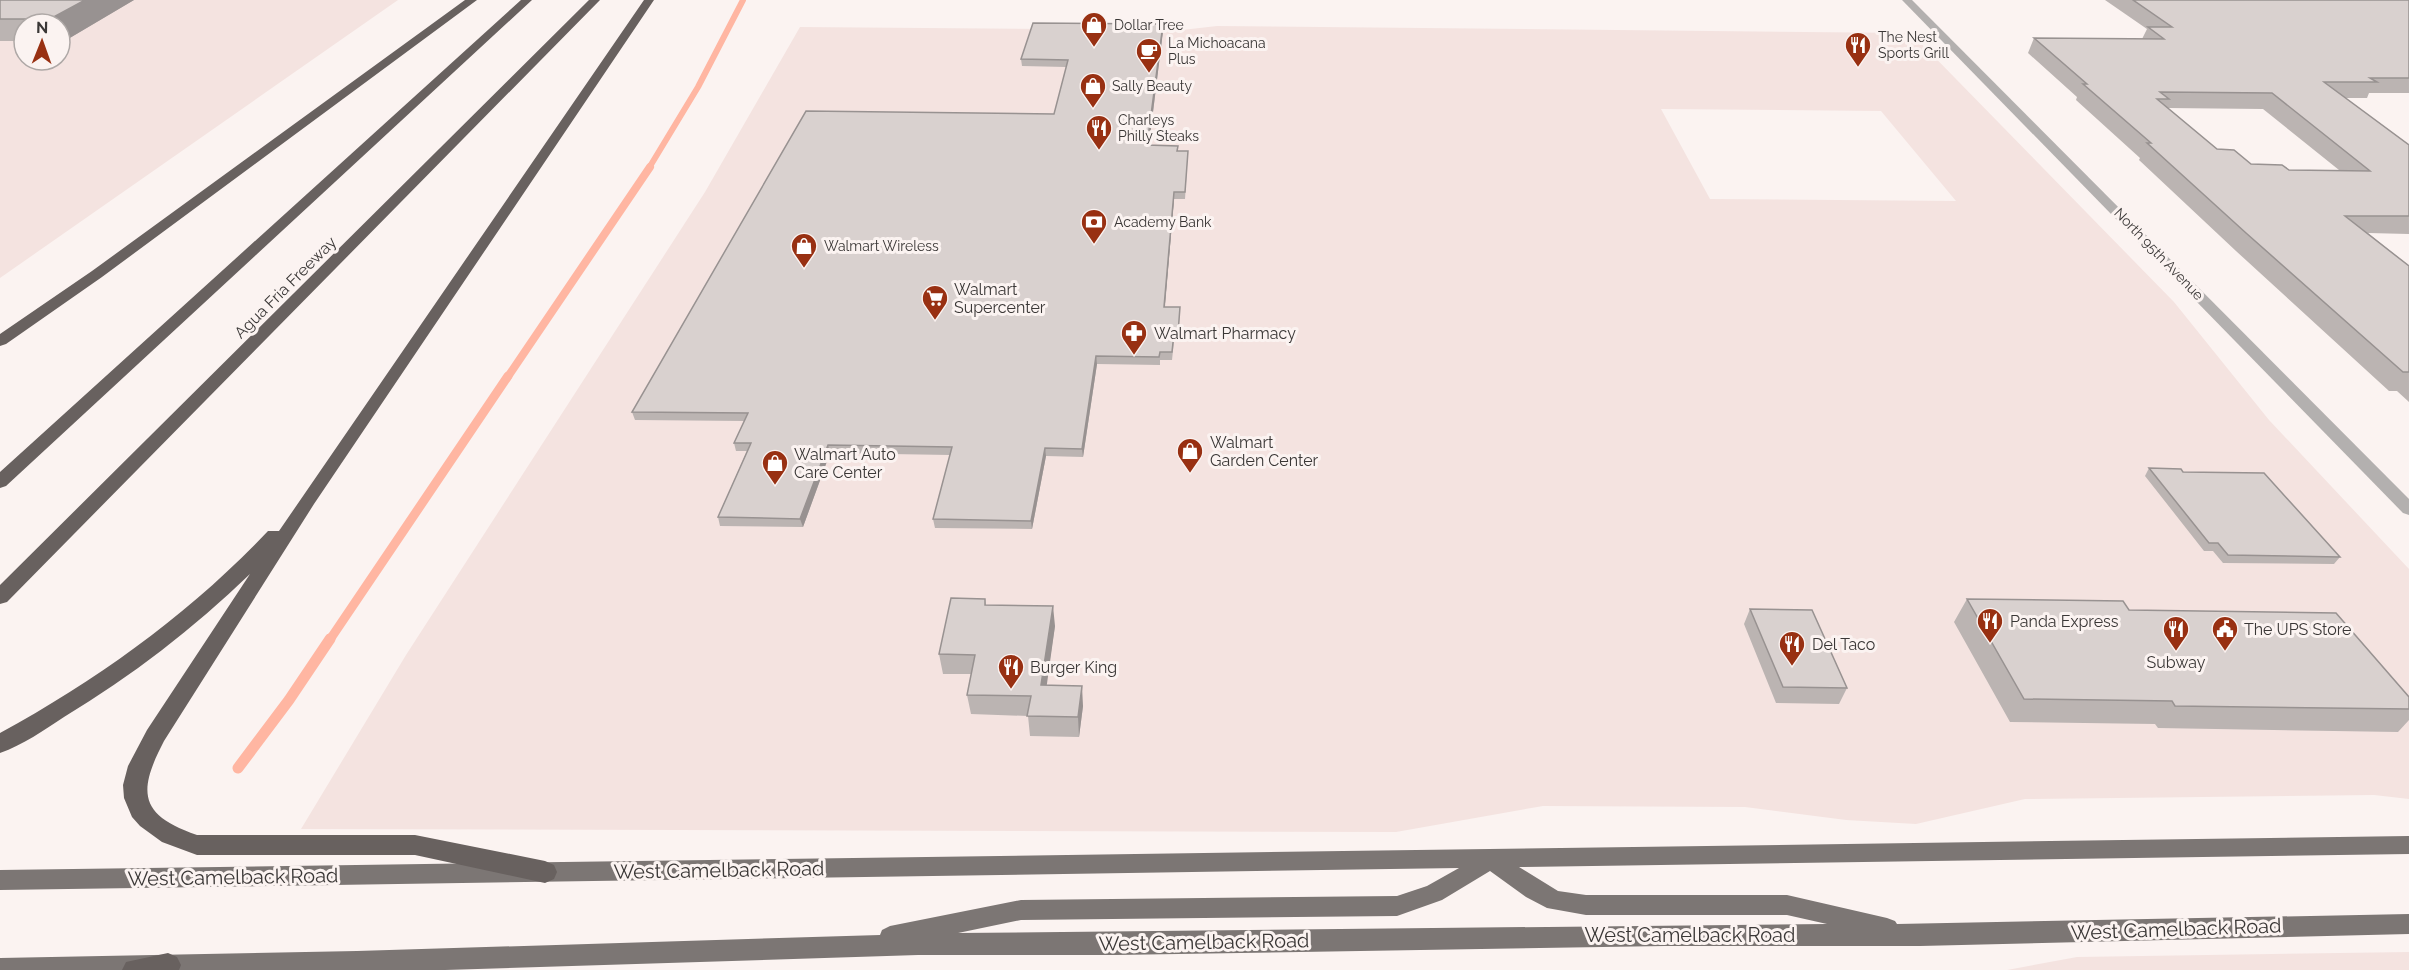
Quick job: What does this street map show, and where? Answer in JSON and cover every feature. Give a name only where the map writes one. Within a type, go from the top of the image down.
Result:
[{"type":"highway","points":[[0,341],[134,248],[472,0]]},
{"type":"highway","points":[[0,482],[527,0]]},
{"type":"highway","name":"Agua Fria Freeway","points":[[0,597],[595,0]]},
{"type":"highway","points":[[545,872],[415,845],[197,845],[150,824],[135,799],[137,771],[178,700],[308,500],[649,0]]},
{"type":"highway","points":[[0,744],[94,689],[187,623],[240,575],[308,500]]},
{"type":"highway","points":[[135,970],[168,965]]},
{"type":"main road","name":"West Camelback Road","points":[[0,880],[2409,845]]},
{"type":"main road","points":[[836,948],[1021,910],[1397,906],[1425,898],[1447,888],[1468,876],[1489,859],[1534,890],[1555,901],[1586,905],[1787,905],[1920,935]]},
{"type":"main road","name":"West Camelback Road","points":[[0,969],[918,944],[1116,944],[1665,934],[1920,935],[2409,924]]},
{"type":"street","name":"North 95th Avenue","points":[[1907,0],[2409,509]]},
{"type":"shaded area","points":[[0,0],[398,0],[0,278]]},
{"type":"shaded area","points":[[1217,26],[1911,33],[2174,302],[2269,420],[2409,569],[2409,799],[2374,795],[2025,799],[1916,824],[1846,820],[1745,807],[1543,806],[1396,832],[301,829],[406,655],[705,192],[800,27],[1182,30]],"holes":[[[1661,109],[1881,111],[1956,201],[1710,199]]]},
{"type":"shaded area","points":[[2409,952],[2409,970],[2007,970],[2077,957]]},
{"type":"building","points":[[0,0],[85,0],[63,12],[12,12],[12,19],[0,19]]},
{"type":"building","points":[[2133,0],[2409,0],[2409,78],[2370,78],[2377,82],[2324,82],[2409,145],[2409,216],[2345,216],[2409,266],[2409,372],[2403,372],[2246,233],[2147,143],[2151,143],[2083,84],[2087,84],[2034,38],[2164,39],[2148,27],[2172,27]],"holes":[[[2160,92],[2272,93],[2370,171],[2289,170],[2282,165],[2251,164],[2234,150],[2217,149],[2157,99],[2169,99]]]},
{"type":"building","name":"Walmart Supercenter","points":[[1033,23],[1163,24],[1147,145],[1178,146],[1177,151],[1188,151],[1185,192],[1174,192],[1164,307],[1180,307],[1178,333],[1174,333],[1172,352],[1160,352],[1159,357],[1096,356],[1082,449],[1045,448],[1031,521],[933,519],[952,447],[828,445],[800,519],[718,517],[751,443],[734,443],[748,413],[632,412],[806,111],[1054,114],[1068,60],[1021,59]]},
{"type":"building","points":[[2149,468],[2181,469],[2183,472],[2264,473],[2340,557],[2228,555],[2218,543],[2209,543]]},
{"type":"building","points":[[951,598],[985,599],[985,605],[1053,606],[1041,685],[1082,686],[1078,717],[1027,716],[1031,696],[967,695],[975,655],[939,654]]},
{"type":"building","points":[[1967,599],[2123,601],[2129,610],[2336,613],[2409,697],[2409,709],[2175,706],[2172,701],[2024,699]]},
{"type":"building","name":"Del Taco","points":[[1750,609],[1812,610],[1847,688],[1783,687]]},
{"type":"waterway","points":[[649,168],[698,87],[743,0]]},
{"type":"waterway","points":[[507,378],[650,167]]},
{"type":"waterway","points":[[329,641],[508,376]]},
{"type":"waterway","points":[[238,768],[289,700],[330,639]]},
{"type":"place","name":"Dollar Tree","points":[[1094,48]]},
{"type":"place","name":"The Nest Sports Grill","points":[[1858,68]]},
{"type":"place","name":"La Michoacana Plus","points":[[1149,74]]},
{"type":"place","name":"Sally Beauty","points":[[1093,109]]},
{"type":"place","name":"Charleys Philly Steaks","points":[[1099,151]]},
{"type":"place","name":"Academy Bank","points":[[1094,245]]},
{"type":"place","name":"Walmart Wireless","points":[[804,269]]},
{"type":"place","name":"Walmart Supercenter","points":[[935,321]]},
{"type":"place","name":"Walmart Pharmacy","points":[[1134,356]]},
{"type":"place","name":"Walmart Garden Center","points":[[1190,474]]},
{"type":"place","name":"Walmart Auto Care Center","points":[[775,486]]},
{"type":"place","name":"Panda Express","points":[[1990,644]]},
{"type":"place","name":"Subway","points":[[2176,652]]},
{"type":"place","name":"The UPS Store","points":[[2225,652]]},
{"type":"place","name":"Del Taco","points":[[1792,667]]},
{"type":"place","name":"Burger King","points":[[1011,690]]}]
